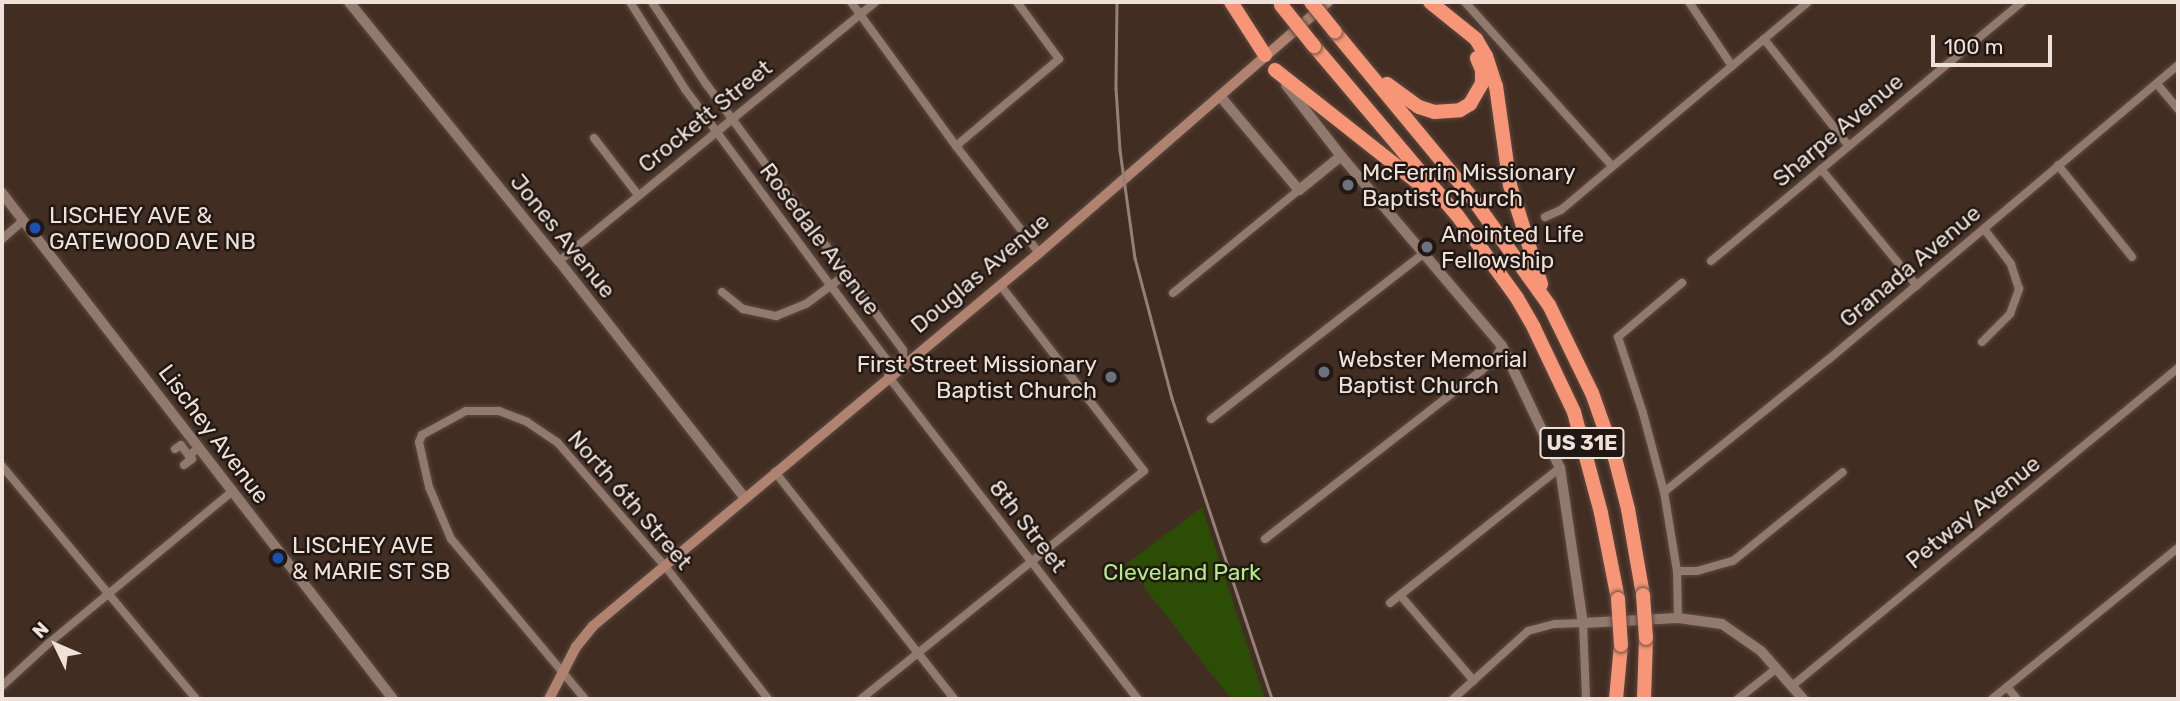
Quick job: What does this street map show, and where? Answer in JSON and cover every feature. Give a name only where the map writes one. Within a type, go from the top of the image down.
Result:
[{"type":"highway","points":[[1231,2],[1265,55]]},
{"type":"highway","name":"US 31E","points":[[1311,2],[1480,208],[1549,305],[1592,393],[1615,458],[1628,509],[1643,596],[1646,638],[1644,699]]},
{"type":"highway","points":[[1350,50],[1401,96],[1419,107],[1448,113],[1470,104],[1482,83],[1482,70],[1475,54],[1464,40],[1418,2]]},
{"type":"highway","points":[[1430,2],[1476,39],[1486,56],[1496,86],[1510,185],[1549,305]]},
{"type":"highway","name":"US 31E","points":[[1279,3],[1457,215],[1517,298],[1554,364],[1574,412],[1595,488],[1618,599],[1621,645],[1616,699]]},
{"type":"highway","points":[[1275,70],[1394,162],[1457,215]]},
{"type":"main road","name":"Douglas Avenue","points":[[549,699],[562,670],[593,626],[888,376],[1039,253],[1328,2]]},
{"type":"main road","points":[[1265,55],[1275,70]]},
{"type":"street","name":"Jones Avenue","points":[[349,2],[559,261],[745,498]]},
{"type":"street","name":"Rosedale Avenue","points":[[630,2],[685,89],[886,359],[903,364],[902,350],[732,119],[652,2]]},
{"type":"street","points":[[851,2],[956,146],[1039,253]]},
{"type":"street","name":"Crockett Street","points":[[559,261],[876,2]]},
{"type":"street","points":[[956,146],[1059,59],[1017,2]]},
{"type":"street","points":[[1465,2],[1612,166]]},
{"type":"street","points":[[1689,2],[1732,66]]},
{"type":"street","points":[[1545,217],[1560,210],[1808,2]]},
{"type":"street","name":"Sharpe Avenue","points":[[1711,261],[2022,2]]},
{"type":"street","points":[[1764,39],[1848,145]]},
{"type":"street","name":"Granada Avenue","points":[[1664,492],[1917,286],[2178,65]]},
{"type":"street","points":[[1275,70],[1341,156],[1502,346],[1560,468],[1583,623],[1586,699]]},
{"type":"street","points":[[2157,83],[2178,109]]},
{"type":"street","points":[[1220,96],[1299,190]]},
{"type":"street","points":[[594,138],[639,196]]},
{"type":"street","points":[[1172,293],[1341,156]]},
{"type":"street","points":[[2058,165],[2132,257]]},
{"type":"street","points":[[1821,169],[1917,286]]},
{"type":"street","name":"Lischey Avenue","points":[[2,193],[393,699]]},
{"type":"street","points":[[2,239],[23,221]]},
{"type":"street","points":[[1982,342],[2010,314],[2020,289],[2011,264],[1984,229]]},
{"type":"street","points":[[1211,419],[1423,254]]},
{"type":"street","points":[[722,292],[743,309],[776,316],[794,311],[845,275]]},
{"type":"street","points":[[1678,618],[1677,572],[1664,492],[1643,413],[1618,337],[1682,283]]},
{"type":"street","points":[[861,699],[1144,471],[1000,285]]},
{"type":"street","points":[[1265,539],[1481,371],[1495,358],[1502,346]]},
{"type":"street","name":"Petway Avenue","points":[[1792,686],[2178,368]]},
{"type":"street","name":"8th Street","points":[[888,376],[1138,699]]},
{"type":"street","name":"North 6th Street","points":[[562,670],[451,538],[429,487],[419,442],[422,435],[466,411],[499,411],[527,422],[558,443],[665,566],[768,699]]},
{"type":"street","points":[[183,456],[199,447]]},
{"type":"street","points":[[2,467],[196,699]]},
{"type":"street","points":[[1390,603],[1560,468]]},
{"type":"street","points":[[775,472],[954,699]]},
{"type":"street","points":[[1677,572],[1697,571],[1733,561],[1843,472]]},
{"type":"street","points":[[2,686],[233,491]]},
{"type":"street","points":[[1992,699],[2178,548]]},
{"type":"street","points":[[1401,595],[1474,681]]},
{"type":"street","points":[[1453,699],[1528,631],[1555,624],[1678,618],[1721,624],[1742,635],[1777,668],[1803,699]]},
{"type":"street","points":[[1738,699],[1777,668]]},
{"type":"street","points":[[562,670],[585,699]]},
{"type":"street","points":[[2007,687],[2017,699]]},
{"type":"green space","name":"Cleveland Park","points":[[1202,507],[1265,699],[1231,699],[1126,564]]},
{"type":"railway","points":[[1117,2],[1116,88],[1120,150],[1135,258],[1172,398],[1272,699]]},
{"type":"place","name":"McFerrin Missionary Baptist Church","points":[[1348,185]]},
{"type":"place","name":"LISCHEY AVE & GATEWOOD AVE NB","points":[[35,228]]},
{"type":"place","name":"Anointed Life Fellowship","points":[[1427,247]]},
{"type":"place","name":"Webster Memorial Baptist Church","points":[[1324,372]]},
{"type":"place","name":"First Street Missionary Baptist Church","points":[[1111,377]]},
{"type":"place","name":"LISCHEY AVE & MARIE ST SB","points":[[278,558]]}]
